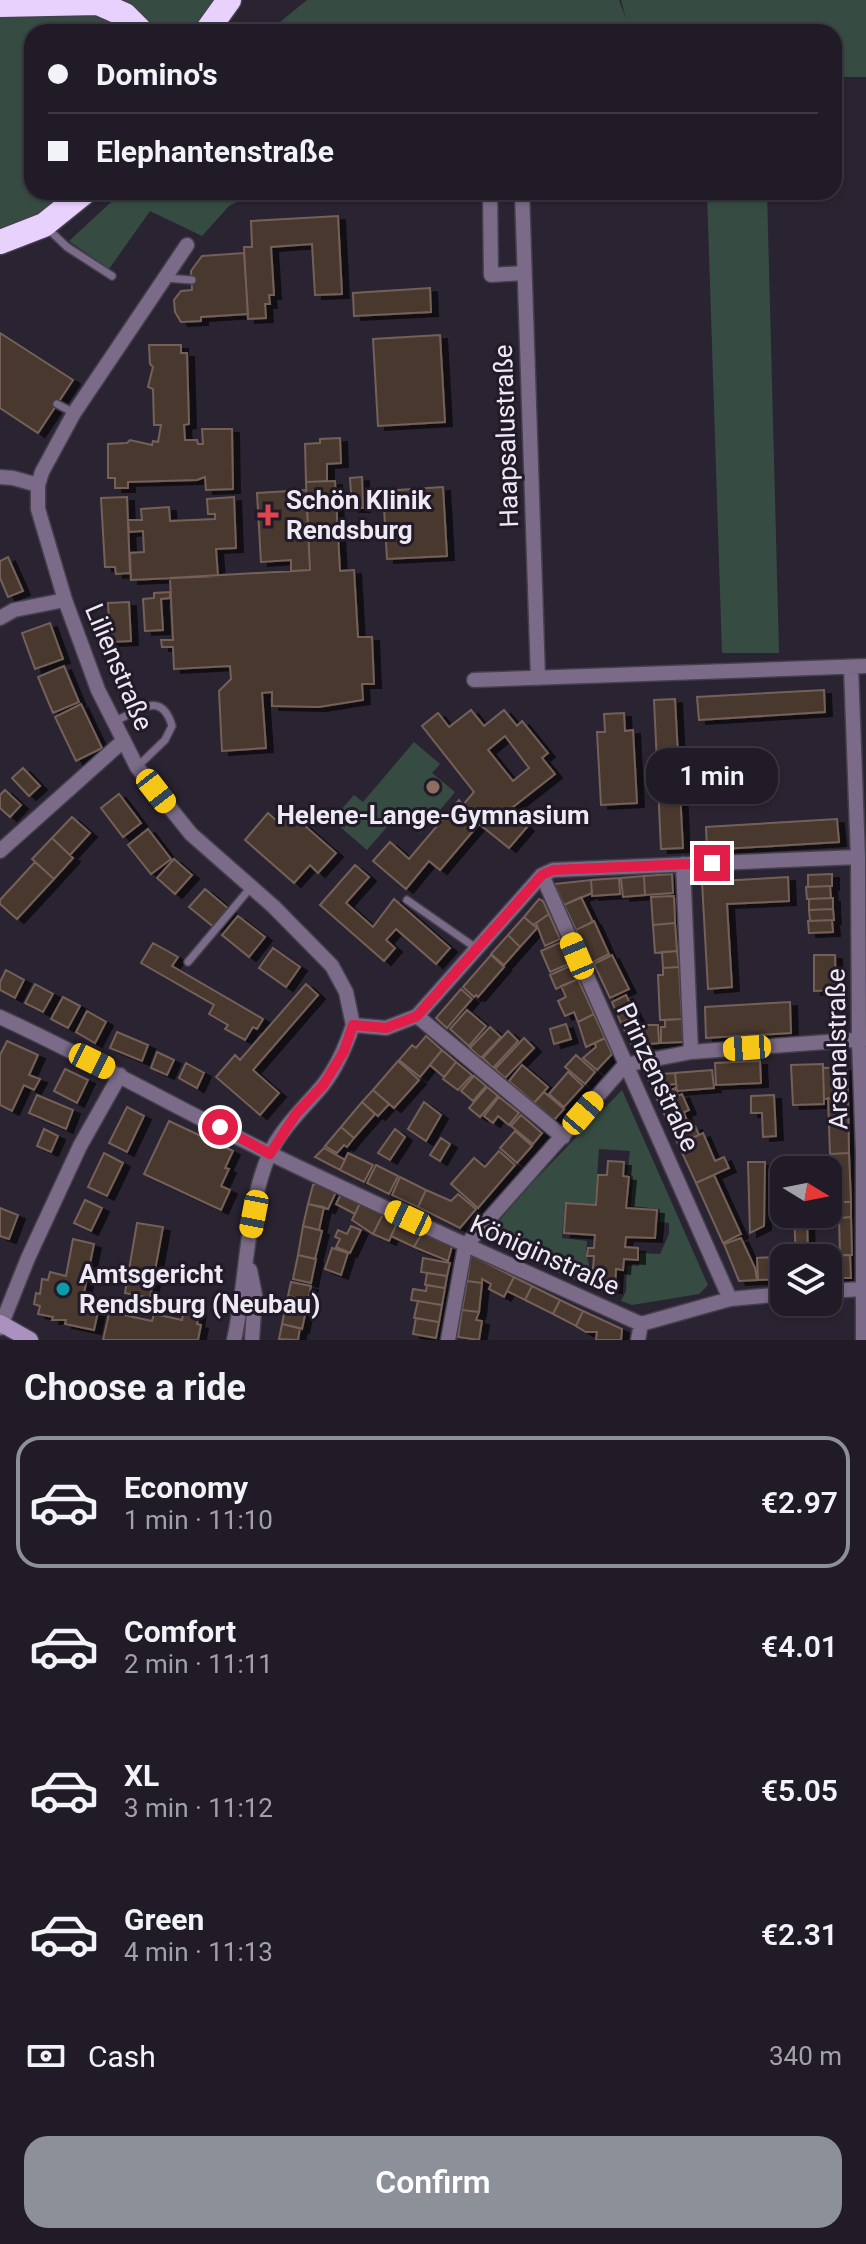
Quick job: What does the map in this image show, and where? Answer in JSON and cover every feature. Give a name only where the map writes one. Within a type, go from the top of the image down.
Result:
[{"type":"highway","points":[[212,24],[229,0]]},
{"type":"highway","points":[[0,5],[35,1],[98,3],[125,15],[134,24]]},
{"type":"highway","points":[[0,242],[44,225],[75,200]]},
{"type":"main road","points":[[0,1325],[30,1340]]},
{"type":"street","points":[[490,200],[491,275],[524,273]]},
{"type":"street","name":"Haapsalustraße","points":[[522,200],[538,678]]},
{"type":"street","name":"Lilienstraße","points":[[187,245],[74,413],[50,456],[38,485],[38,509],[43,533],[112,722],[137,767],[191,834],[252,886],[332,966],[346,992],[353,1025]]},
{"type":"street","points":[[0,477],[38,485]]},
{"type":"street","points":[[0,618],[14,610],[65,600]]},
{"type":"street","name":"Arsenalstraße","points":[[474,680],[858,672],[862,857],[863,1340]]},
{"type":"street","points":[[0,851],[123,741]]},
{"type":"street","points":[[234,1340],[257,1197],[270,1154],[296,1114],[324,1084],[344,1051],[353,1025],[386,1028],[417,1016],[542,875],[553,870],[862,857]]},
{"type":"street","points":[[683,864],[691,1052]]},
{"type":"street","name":"Prinzenstraße","points":[[542,875],[730,1299]]},
{"type":"street","points":[[417,1016],[563,1137]]},
{"type":"street","name":"Königinstraße","points":[[0,1017],[120,1075],[270,1154],[465,1246],[641,1324]]},
{"type":"street","points":[[448,1340],[465,1246],[625,1065],[691,1052],[862,1039]]},
{"type":"street","points":[[0,1325],[80,1146],[120,1075]]},
{"type":"street","points":[[248,1258],[255,1295],[252,1340]]},
{"type":"street","points":[[842,1290],[862,1289]]},
{"type":"street","points":[[638,1340],[641,1324],[730,1299],[770,1295]]},
{"type":"lane","points":[[44,225],[67,247],[112,276]]},
{"type":"lane","points":[[165,278],[192,280]]},
{"type":"lane","points":[[57,404],[74,413]]},
{"type":"lane","points":[[112,722],[129,716],[145,705],[159,706],[168,713],[172,726],[165,740],[137,767]]},
{"type":"lane","points":[[188,962],[252,886]]},
{"type":"lane","points":[[407,900],[478,950]]},
{"type":"green space","points":[[103,0],[223,0],[206,24],[138,24]]},
{"type":"green space","points":[[307,0],[619,0],[626,19],[621,0],[866,0],[866,77],[842,77],[842,24],[278,24]]},
{"type":"green space","points":[[88,8],[120,24],[24,24],[24,200],[65,200],[0,235],[0,17]]},
{"type":"green space","points":[[113,200],[241,200],[229,206],[202,236],[150,211],[109,269],[69,241]]},
{"type":"green space","points":[[707,200],[767,200],[779,653],[722,653]]},
{"type":"green space","points":[[414,742],[440,764],[432,773],[455,792],[421,833],[398,814],[367,850],[332,820],[354,795],[363,802]]},
{"type":"green space","points":[[622,1090],[708,1285],[699,1294],[632,1305],[621,1301],[626,1291],[627,1265],[639,1266],[640,1253],[660,1254],[669,1234],[669,1223],[660,1222],[660,1209],[631,1206],[633,1176],[627,1175],[630,1151],[599,1149],[595,1204],[565,1202],[562,1238],[587,1241],[586,1252],[594,1288],[486,1236],[531,1184]]},
{"type":"building","points":[[338,216],[342,294],[315,295],[312,244],[271,247],[274,295],[269,295],[270,304],[265,304],[266,318],[248,319],[244,247],[252,247],[251,221]]},
{"type":"building","points":[[244,253],[248,314],[201,317],[201,321],[181,322],[175,312],[174,300],[181,291],[192,290],[191,271],[202,256]]},
{"type":"building","points":[[430,288],[431,312],[354,316],[353,293]]},
{"type":"building","points":[[0,333],[73,380],[38,433],[0,408]]},
{"type":"building","points":[[440,335],[445,422],[378,426],[373,339]]},
{"type":"building","points":[[149,345],[181,345],[181,353],[187,353],[189,424],[184,425],[185,440],[197,440],[198,444],[203,444],[202,429],[232,429],[233,489],[206,490],[205,477],[197,480],[128,482],[128,488],[115,488],[115,478],[108,478],[108,444],[127,443],[130,440],[152,445],[153,441],[158,442],[161,425],[154,425],[153,389],[148,387],[153,367],[150,364]]},
{"type":"building","points":[[340,438],[341,463],[327,464],[327,481],[306,482],[305,444]]},
{"type":"building","points":[[362,477],[363,508],[352,508],[350,478]]},
{"type":"building","points":[[335,481],[340,571],[354,570],[358,637],[372,637],[374,684],[362,684],[363,700],[319,707],[272,706],[272,692],[262,693],[266,748],[222,751],[219,691],[231,679],[230,666],[174,669],[173,647],[162,647],[161,640],[173,640],[170,578],[310,570],[306,482]]},
{"type":"building","points":[[443,487],[447,556],[387,559],[383,491]]},
{"type":"building","points":[[306,490],[310,570],[291,571],[291,560],[261,562],[257,493]]},
{"type":"building","points":[[127,497],[130,573],[116,574],[115,567],[105,567],[101,498]]},
{"type":"building","points":[[234,497],[236,548],[216,549],[218,576],[131,580],[130,553],[144,552],[143,531],[129,532],[128,520],[142,520],[141,509],[169,507],[170,521],[215,519],[215,514],[208,514],[207,499]]},
{"type":"building","points":[[8,557],[23,591],[8,597],[0,578],[0,561]]},
{"type":"building","points":[[170,592],[170,598],[161,599],[163,630],[145,631],[143,599],[154,598],[154,593]]},
{"type":"building","points":[[129,602],[131,641],[110,642],[108,603]]},
{"type":"building","points":[[50,623],[63,659],[35,669],[22,633]]},
{"type":"building","points":[[64,666],[79,702],[53,713],[38,677]]},
{"type":"building","points":[[824,690],[825,712],[699,720],[697,697]]},
{"type":"building","points":[[675,699],[683,848],[661,849],[654,700]]},
{"type":"building","points":[[81,704],[102,748],[76,761],[55,717]]},
{"type":"building","points":[[471,710],[484,726],[504,710],[517,726],[522,721],[548,753],[542,758],[555,774],[508,811],[527,827],[509,848],[479,824],[440,870],[429,861],[406,889],[373,861],[390,842],[409,859],[459,800],[463,805],[474,792],[422,726],[438,713],[449,727]],"holes":[[[505,736],[529,768],[513,781],[488,750]]]},
{"type":"building","points":[[624,713],[625,731],[633,730],[637,803],[601,805],[597,732],[605,732],[604,714]]},
{"type":"building","points":[[23,768],[40,786],[29,796],[12,778]]},
{"type":"building","points":[[5,790],[21,805],[10,817],[0,808],[0,795]]},
{"type":"building","points":[[119,794],[141,823],[123,837],[101,808]]},
{"type":"building","points":[[288,811],[336,853],[318,873],[310,865],[294,883],[245,840],[268,813],[278,822]]},
{"type":"building","points":[[72,817],[90,833],[70,855],[52,838]]},
{"type":"building","points":[[837,819],[839,842],[707,850],[706,827]]},
{"type":"building","points":[[148,829],[171,859],[151,874],[128,845]]},
{"type":"building","points":[[52,838],[73,858],[54,879],[32,859]]},
{"type":"building","points":[[174,859],[192,875],[175,894],[157,878]]},
{"type":"building","points":[[35,862],[54,879],[17,919],[0,904],[0,900]]},
{"type":"building","points":[[355,865],[369,877],[346,903],[373,927],[394,899],[450,948],[436,964],[396,929],[386,940],[395,948],[384,961],[320,905]]},
{"type":"building","points":[[672,874],[673,893],[645,895],[644,876]]},
{"type":"building","points":[[832,874],[832,886],[808,887],[808,875]]},
{"type":"building","points":[[644,876],[645,895],[623,897],[621,878]]},
{"type":"building","points":[[788,877],[789,901],[727,904],[732,987],[708,989],[702,882]]},
{"type":"building","points":[[619,878],[620,894],[592,896],[591,880]]},
{"type":"building","points":[[591,880],[592,893],[564,905],[554,884]]},
{"type":"building","points":[[830,886],[831,898],[807,899],[806,887]]},
{"type":"building","points":[[205,889],[230,910],[215,928],[189,907]]},
{"type":"building","points":[[674,896],[675,923],[653,925],[651,897]]},
{"type":"building","points":[[581,897],[593,922],[576,930],[564,905]]},
{"type":"building","points":[[833,898],[833,909],[809,910],[809,899]]},
{"type":"building","points":[[539,899],[549,914],[533,925],[524,917]]},
{"type":"building","points":[[833,909],[834,920],[810,921],[809,910]]},
{"type":"building","points":[[549,914],[560,939],[545,946],[536,923]]},
{"type":"building","points":[[238,916],[265,937],[249,957],[222,935]]},
{"type":"building","points":[[524,917],[537,928],[520,947],[508,935]]},
{"type":"building","points":[[832,920],[833,932],[809,933],[808,921]]},
{"type":"building","points":[[594,921],[609,954],[591,963],[576,930]]},
{"type":"building","points":[[675,923],[677,951],[655,953],[653,925]]},
{"type":"building","points":[[508,935],[520,947],[504,965],[491,954]]},
{"type":"building","points":[[561,942],[571,963],[550,972],[541,951]]},
{"type":"building","points":[[153,943],[178,957],[172,966],[263,1019],[257,1029],[253,1027],[245,1040],[225,1029],[228,1025],[209,1014],[214,1005],[141,963]]},
{"type":"building","points":[[273,948],[300,967],[286,987],[259,968]]},
{"type":"building","points":[[677,951],[679,967],[663,968],[662,952]]},
{"type":"building","points":[[491,955],[504,967],[478,997],[474,997],[463,987]]},
{"type":"building","points":[[612,955],[629,989],[610,998],[594,964]]},
{"type":"building","points":[[814,955],[835,955],[836,990],[814,991]]},
{"type":"building","points":[[572,965],[578,979],[556,989],[550,975]]},
{"type":"building","points":[[679,967],[682,1019],[660,1020],[658,975],[663,975],[663,968]]},
{"type":"building","points":[[6,970],[24,980],[15,998],[0,990]]},
{"type":"building","points":[[578,979],[594,1014],[578,1022],[574,1012],[565,1016],[558,1001],[566,997],[561,986]]},
{"type":"building","points":[[35,984],[53,994],[43,1012],[25,1003]]},
{"type":"building","points":[[306,984],[318,995],[253,1070],[279,1093],[260,1115],[216,1077],[235,1055],[240,1060]]},
{"type":"building","points":[[461,989],[472,999],[447,1028],[436,1018]]},
{"type":"building","points":[[626,995],[636,1016],[621,1023],[612,1002]]},
{"type":"building","points":[[63,997],[80,1006],[68,1028],[51,1019]]},
{"type":"building","points":[[790,1002],[791,1033],[706,1038],[705,1007]]},
{"type":"building","points":[[467,1010],[486,1026],[469,1046],[450,1029]]},
{"type":"building","points":[[87,1011],[106,1022],[95,1043],[76,1032]]},
{"type":"building","points":[[594,1014],[605,1038],[586,1047],[578,1022]]},
{"type":"building","points":[[636,1016],[640,1025],[658,1025],[659,1043],[632,1046],[621,1023]]},
{"type":"building","points":[[682,1019],[683,1042],[661,1043],[661,1027],[665,1027],[665,1020]]},
{"type":"building","points":[[566,1024],[571,1039],[554,1044],[550,1029]]},
{"type":"building","points":[[490,1027],[501,1037],[481,1058],[470,1048]]},
{"type":"building","points":[[508,1031],[518,1041],[493,1068],[483,1058]]},
{"type":"building","points":[[117,1032],[148,1045],[142,1061],[110,1048]]},
{"type":"building","points":[[426,1036],[442,1050],[420,1077],[399,1060],[412,1045],[416,1048]]},
{"type":"building","points":[[524,1038],[534,1048],[505,1078],[495,1069]]},
{"type":"building","points":[[605,1038],[612,1054],[597,1070],[583,1058],[596,1047],[595,1043]]},
{"type":"building","points":[[7,1041],[38,1055],[29,1075],[40,1079],[34,1090],[24,1085],[12,1111],[0,1105],[0,1055]]},
{"type":"building","points":[[442,1050],[456,1062],[444,1077],[430,1065]]},
{"type":"building","points":[[157,1052],[174,1060],[167,1075],[151,1068]]},
{"type":"building","points":[[576,1055],[595,1072],[585,1084],[565,1067]]},
{"type":"building","points":[[398,1061],[419,1080],[394,1108],[373,1090]]},
{"type":"building","points":[[760,1061],[761,1083],[716,1085],[715,1063]]},
{"type":"building","points":[[456,1062],[472,1075],[458,1090],[443,1079]]},
{"type":"building","points":[[186,1063],[204,1073],[197,1088],[179,1078]]},
{"type":"building","points":[[823,1064],[824,1104],[793,1105],[791,1065]]},
{"type":"building","points":[[522,1065],[548,1087],[534,1103],[509,1081]]},
{"type":"building","points":[[847,1067],[848,1098],[824,1099],[823,1068]]},
{"type":"building","points":[[65,1069],[88,1080],[77,1103],[54,1091]]},
{"type":"building","points":[[712,1070],[714,1088],[677,1091],[675,1073]]},
{"type":"building","points":[[568,1072],[583,1086],[564,1107],[549,1094]]},
{"type":"building","points":[[675,1073],[676,1084],[666,1085],[668,1092],[656,1097],[646,1075]]},
{"type":"building","points":[[474,1076],[486,1086],[473,1101],[461,1091]]},
{"type":"building","points":[[487,1087],[498,1096],[480,1117],[469,1108]]},
{"type":"building","points":[[675,1088],[678,1096],[682,1094],[689,1110],[667,1120],[656,1097]]},
{"type":"building","points":[[373,1090],[389,1104],[378,1116],[362,1102]]},
{"type":"building","points":[[544,1092],[564,1109],[554,1120],[534,1103]]},
{"type":"building","points":[[37,1095],[73,1110],[66,1129],[29,1113]]},
{"type":"building","points":[[774,1095],[776,1136],[763,1137],[762,1113],[751,1113],[751,1096]]},
{"type":"building","points":[[499,1097],[519,1113],[509,1125],[498,1116],[493,1123],[484,1116]]},
{"type":"building","points":[[828,1098],[848,1098],[849,1153],[830,1154]]},
{"type":"building","points":[[362,1102],[375,1114],[354,1138],[341,1127]]},
{"type":"building","points":[[424,1102],[441,1115],[426,1141],[408,1129]]},
{"type":"building","points":[[127,1107],[144,1116],[127,1152],[109,1143]]},
{"type":"building","points":[[684,1113],[690,1128],[695,1126],[699,1135],[678,1144],[667,1120]]},
{"type":"building","points":[[521,1115],[542,1133],[533,1144],[511,1126]]},
{"type":"building","points":[[169,1121],[233,1151],[221,1186],[230,1190],[221,1210],[144,1174]]},
{"type":"building","points":[[341,1127],[354,1138],[337,1153],[325,1146]]},
{"type":"building","points":[[44,1129],[58,1136],[51,1152],[37,1146]]},
{"type":"building","points":[[395,1129],[405,1137],[390,1160],[378,1153]]},
{"type":"building","points":[[515,1131],[532,1146],[517,1163],[500,1148]]},
{"type":"building","points":[[703,1133],[715,1161],[724,1157],[729,1168],[696,1183],[678,1144]]},
{"type":"building","points":[[441,1138],[450,1144],[440,1161],[430,1155]]},
{"type":"building","points":[[324,1148],[345,1160],[340,1170],[315,1157]]},
{"type":"building","points":[[499,1151],[515,1165],[478,1208],[451,1184],[474,1158],[485,1167]]},
{"type":"building","points":[[104,1153],[123,1163],[107,1196],[88,1187]]},
{"type":"building","points":[[348,1153],[373,1165],[364,1182],[340,1170]]},
{"type":"building","points":[[849,1153],[851,1202],[842,1202],[842,1156],[830,1154]]},
{"type":"building","points":[[608,1161],[624,1162],[623,1176],[629,1177],[626,1208],[657,1210],[655,1238],[626,1237],[625,1247],[638,1248],[638,1260],[624,1259],[623,1270],[616,1269],[615,1289],[597,1288],[599,1269],[593,1269],[594,1256],[587,1256],[588,1248],[594,1248],[595,1235],[564,1233],[566,1203],[596,1205],[598,1175],[607,1175]]},
{"type":"building","points":[[748,1162],[765,1162],[764,1226],[750,1233]]},
{"type":"building","points":[[376,1165],[398,1176],[389,1194],[367,1183]]},
{"type":"building","points":[[714,1175],[741,1234],[723,1243],[696,1183]]},
{"type":"building","points":[[400,1177],[426,1190],[418,1207],[392,1195]]},
{"type":"building","points":[[318,1183],[336,1192],[328,1209],[308,1204],[313,1185]]},
{"type":"building","points":[[426,1190],[451,1201],[458,1194],[476,1209],[460,1228],[418,1207]]},
{"type":"building","points":[[341,1194],[360,1203],[355,1214],[336,1204]]},
{"type":"building","points":[[85,1200],[102,1208],[91,1231],[74,1223]]},
{"type":"building","points":[[842,1202],[851,1202],[851,1217],[842,1218]]},
{"type":"building","points":[[360,1203],[383,1214],[373,1234],[352,1220]]},
{"type":"building","points":[[308,1204],[324,1207],[319,1230],[303,1226]]},
{"type":"building","points":[[0,1208],[18,1215],[9,1239],[0,1236]]},
{"type":"building","points":[[383,1214],[398,1221],[389,1241],[373,1234]]},
{"type":"building","points":[[851,1217],[852,1255],[842,1255],[839,1228],[842,1228],[842,1218]]},
{"type":"building","points":[[398,1221],[422,1233],[414,1247],[391,1236]]},
{"type":"building","points":[[137,1223],[163,1227],[150,1298],[125,1293]]},
{"type":"building","points":[[303,1226],[322,1231],[315,1259],[298,1255]]},
{"type":"building","points":[[351,1226],[361,1230],[350,1253],[336,1247],[340,1239],[335,1237],[338,1230],[347,1234]]},
{"type":"building","points":[[795,1228],[807,1228],[808,1244],[795,1244]]},
{"type":"building","points":[[422,1233],[452,1246],[448,1261],[414,1247]]},
{"type":"building","points":[[741,1238],[755,1268],[757,1280],[739,1281],[724,1244]]},
{"type":"building","name":"Amtsgericht Rendsburg (Neubau)","points":[[73,1239],[94,1244],[83,1298],[100,1302],[94,1330],[38,1314],[40,1306],[34,1304],[36,1293],[40,1294],[42,1279],[48,1280],[50,1272],[66,1276]]},
{"type":"building","points":[[332,1248],[348,1253],[341,1275],[325,1269]]},
{"type":"building","points":[[298,1255],[316,1259],[311,1283],[293,1279]]},
{"type":"building","points":[[471,1255],[514,1277],[504,1297],[489,1289],[491,1284],[482,1279],[482,1283],[467,1281]]},
{"type":"building","points":[[842,1255],[850,1255],[851,1278],[842,1278]]},
{"type":"building","points":[[770,1257],[770,1280],[758,1280],[757,1258]]},
{"type":"building","points":[[423,1258],[450,1263],[447,1276],[421,1272]]},
{"type":"building","points":[[427,1273],[447,1276],[445,1288],[425,1285]]},
{"type":"building","points":[[514,1277],[532,1286],[525,1300],[507,1291]]},
{"type":"building","points":[[467,1281],[482,1283],[479,1312],[462,1310]]},
{"type":"building","points":[[291,1282],[311,1286],[308,1301],[288,1296]]},
{"type":"building","points":[[427,1285],[445,1288],[442,1305],[411,1300],[413,1289],[426,1291]]},
{"type":"building","points":[[532,1286],[560,1300],[553,1314],[525,1300]]},
{"type":"building","points":[[288,1296],[308,1301],[302,1329],[282,1324]]},
{"type":"building","points":[[560,1300],[583,1311],[576,1326],[553,1314]]},
{"type":"building","points":[[418,1301],[442,1305],[439,1322],[414,1318]]},
{"type":"building","points":[[111,1305],[125,1308],[124,1315],[152,1321],[154,1314],[182,1320],[184,1309],[199,1312],[197,1324],[201,1325],[198,1340],[103,1340]]},
{"type":"building","points":[[462,1310],[479,1312],[476,1320],[482,1321],[479,1340],[458,1337]]},
{"type":"building","points":[[583,1311],[622,1329],[621,1340],[596,1340],[597,1332],[586,1332],[576,1326]]},
{"type":"building","points":[[416,1318],[439,1322],[436,1338],[413,1334]]},
{"type":"building","points":[[282,1324],[300,1328],[298,1340],[279,1339]]},
{"type":"place","name":"Schön Klinik Rendsburg","points":[[268,515]]},
{"type":"place","name":"Helene-Lange-Gymnasium","points":[[433,787]]},
{"type":"place","name":"Amtsgericht Rendsburg (Neubau)","points":[[63,1289]]},
{"type":"route","points":[[220,1127],[270,1154],[296,1114],[324,1084],[344,1051],[353,1025],[386,1028],[417,1016],[542,875],[553,870],[712,863]]}]
